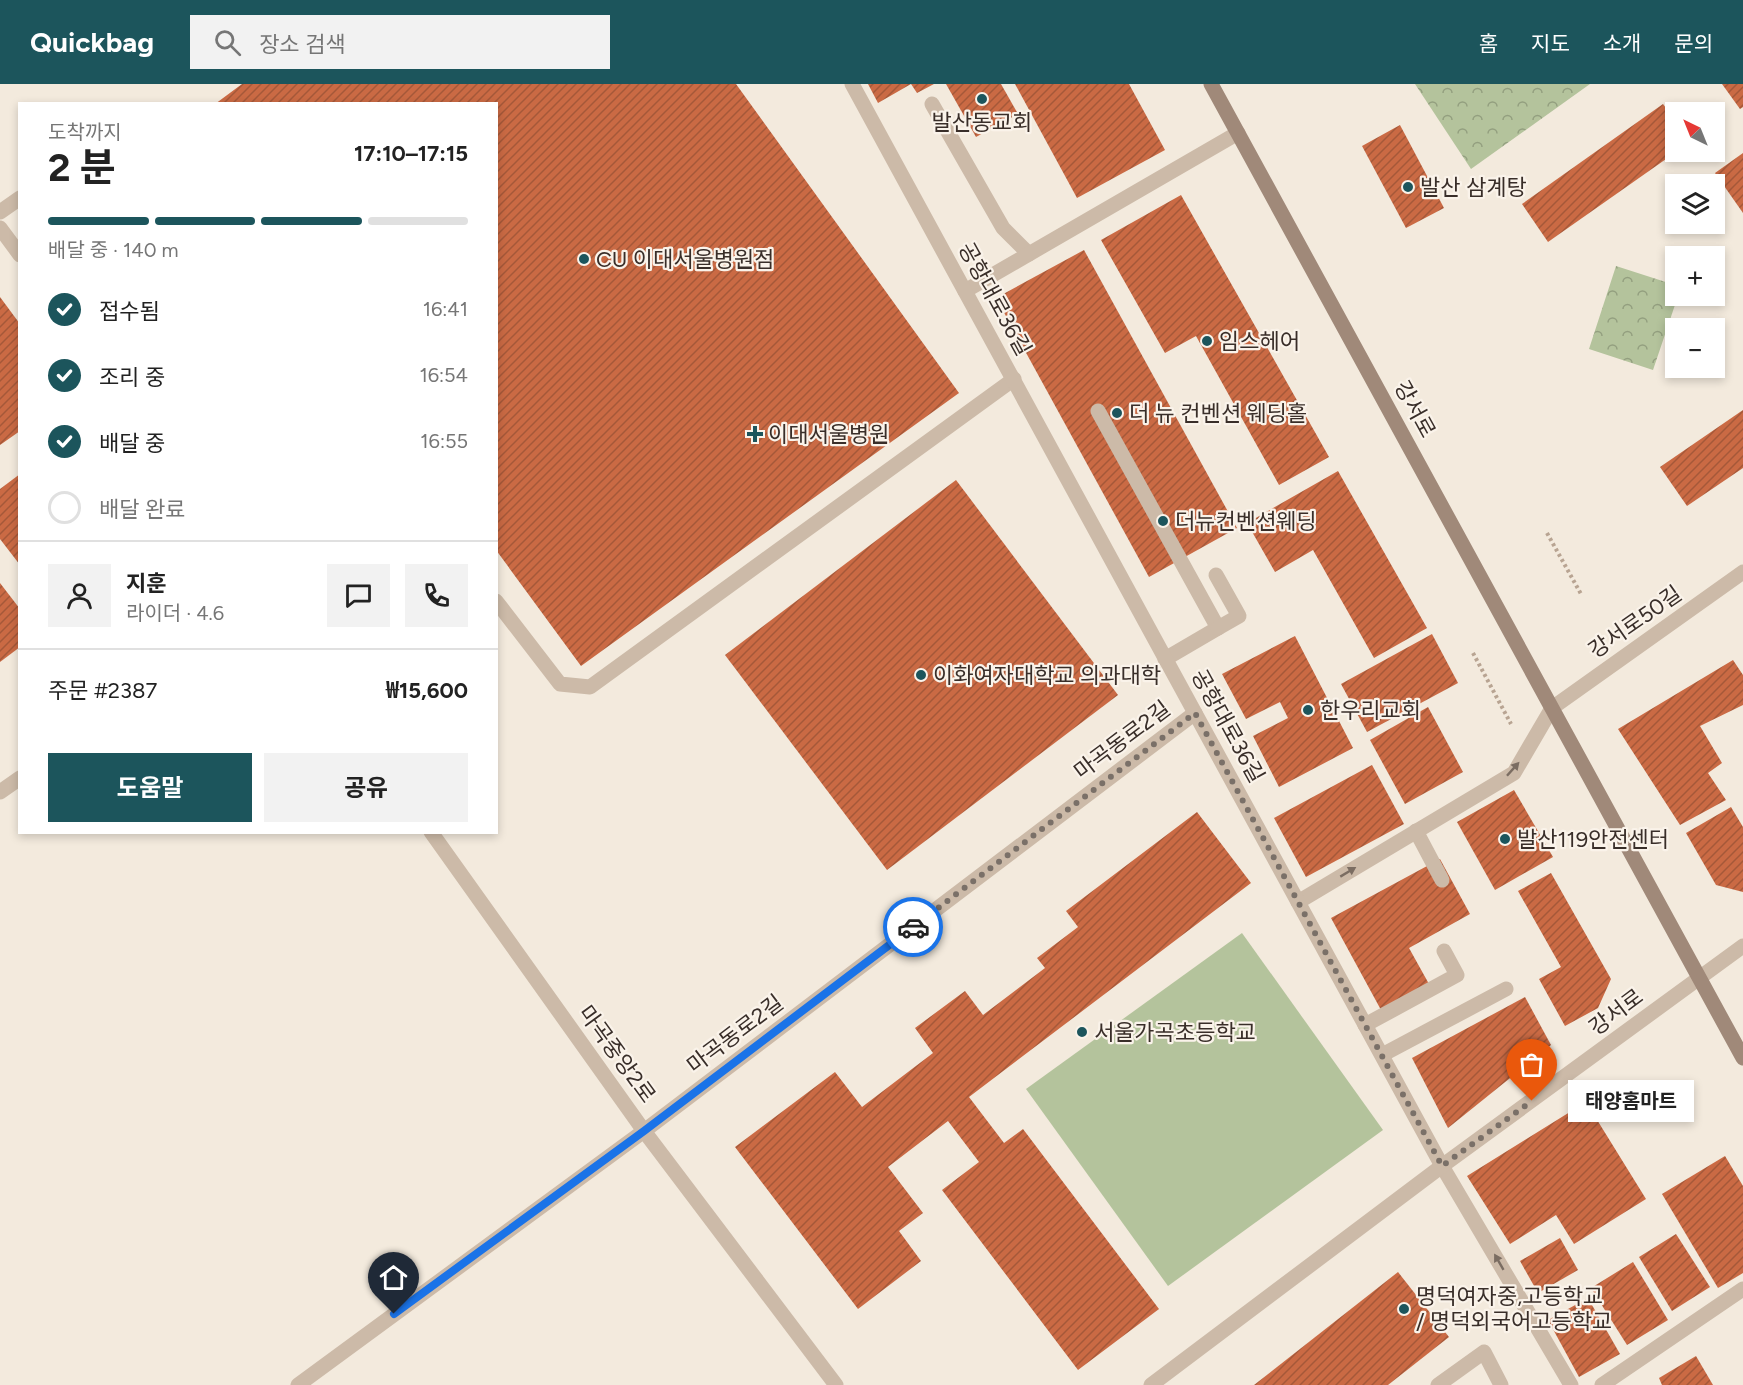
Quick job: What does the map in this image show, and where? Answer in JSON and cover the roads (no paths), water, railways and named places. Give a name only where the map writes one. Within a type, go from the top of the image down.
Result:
[{"type":"main road","name":"강서로","points":[[1211,84],[1743,1058]]},
{"type":"street","name":"공항대로36길","points":[[852,84],[1442,1166],[1571,1385]]},
{"type":"street","points":[[932,104],[1003,228],[1029,254]]},
{"type":"street","points":[[965,291],[1238,133]]},
{"type":"street","points":[[0,212],[18,199]]},
{"type":"street","points":[[0,228],[18,252]]},
{"type":"street","points":[[498,604],[560,684],[590,687],[1014,379]]},
{"type":"street","points":[[1098,411],[1218,628]]},
{"type":"street","name":"강서로50길","points":[[1552,708],[1743,572]]},
{"type":"street","points":[[1165,659],[1239,616],[1216,575]]},
{"type":"street","points":[[1298,902],[1514,773],[1552,708]]},
{"type":"street","name":"마곡동로2길","points":[[298,1385],[644,1131],[1195,713]]},
{"type":"street","points":[[0,792],[18,779]]},
{"type":"street","points":[[1416,831],[1442,880]]},
{"type":"street","name":"마곡중앙2로","points":[[432,834],[644,1131],[836,1385]]},
{"type":"street","points":[[1699,978],[1743,946]]},
{"type":"street","points":[[1365,1025],[1457,975],[1444,951]]},
{"type":"street","name":"강서로","points":[[1151,1385],[1442,1166],[1699,978]]},
{"type":"street","points":[[1382,1055],[1506,989]]},
{"type":"street","points":[[1602,1385],[1743,1289]]},
{"type":"street","points":[[1438,1385],[1484,1352],[1501,1385]]},
{"type":"place","name":"발산동교회","points":[[982,99]]},
{"type":"place","name":"발산 삼계탕","points":[[1408,187]]},
{"type":"place","name":"CU 이대서울병원점","points":[[584,259]]},
{"type":"place","name":"임스헤어","points":[[1207,341]]},
{"type":"place","name":"더 뉴 컨벤션 웨딩홀","points":[[1117,413]]},
{"type":"place","name":"이대서울병원","points":[[755,434]]},
{"type":"place","name":"더뉴컨벤션웨딩","points":[[1163,521]]},
{"type":"place","name":"이화여자대학교 의과대학","points":[[921,675]]},
{"type":"place","name":"한우리교회","points":[[1308,710]]},
{"type":"place","name":"발산119안전센터","points":[[1505,839]]},
{"type":"place","name":"서울가곡초등학교","points":[[1082,1032]]},
{"type":"place","name":"태양홈마트","points":[[1532,1101]]},
{"type":"place","name":"명덕여자중,고등학교 / 명덕외국어고등학교","points":[[1404,1309]]}]
